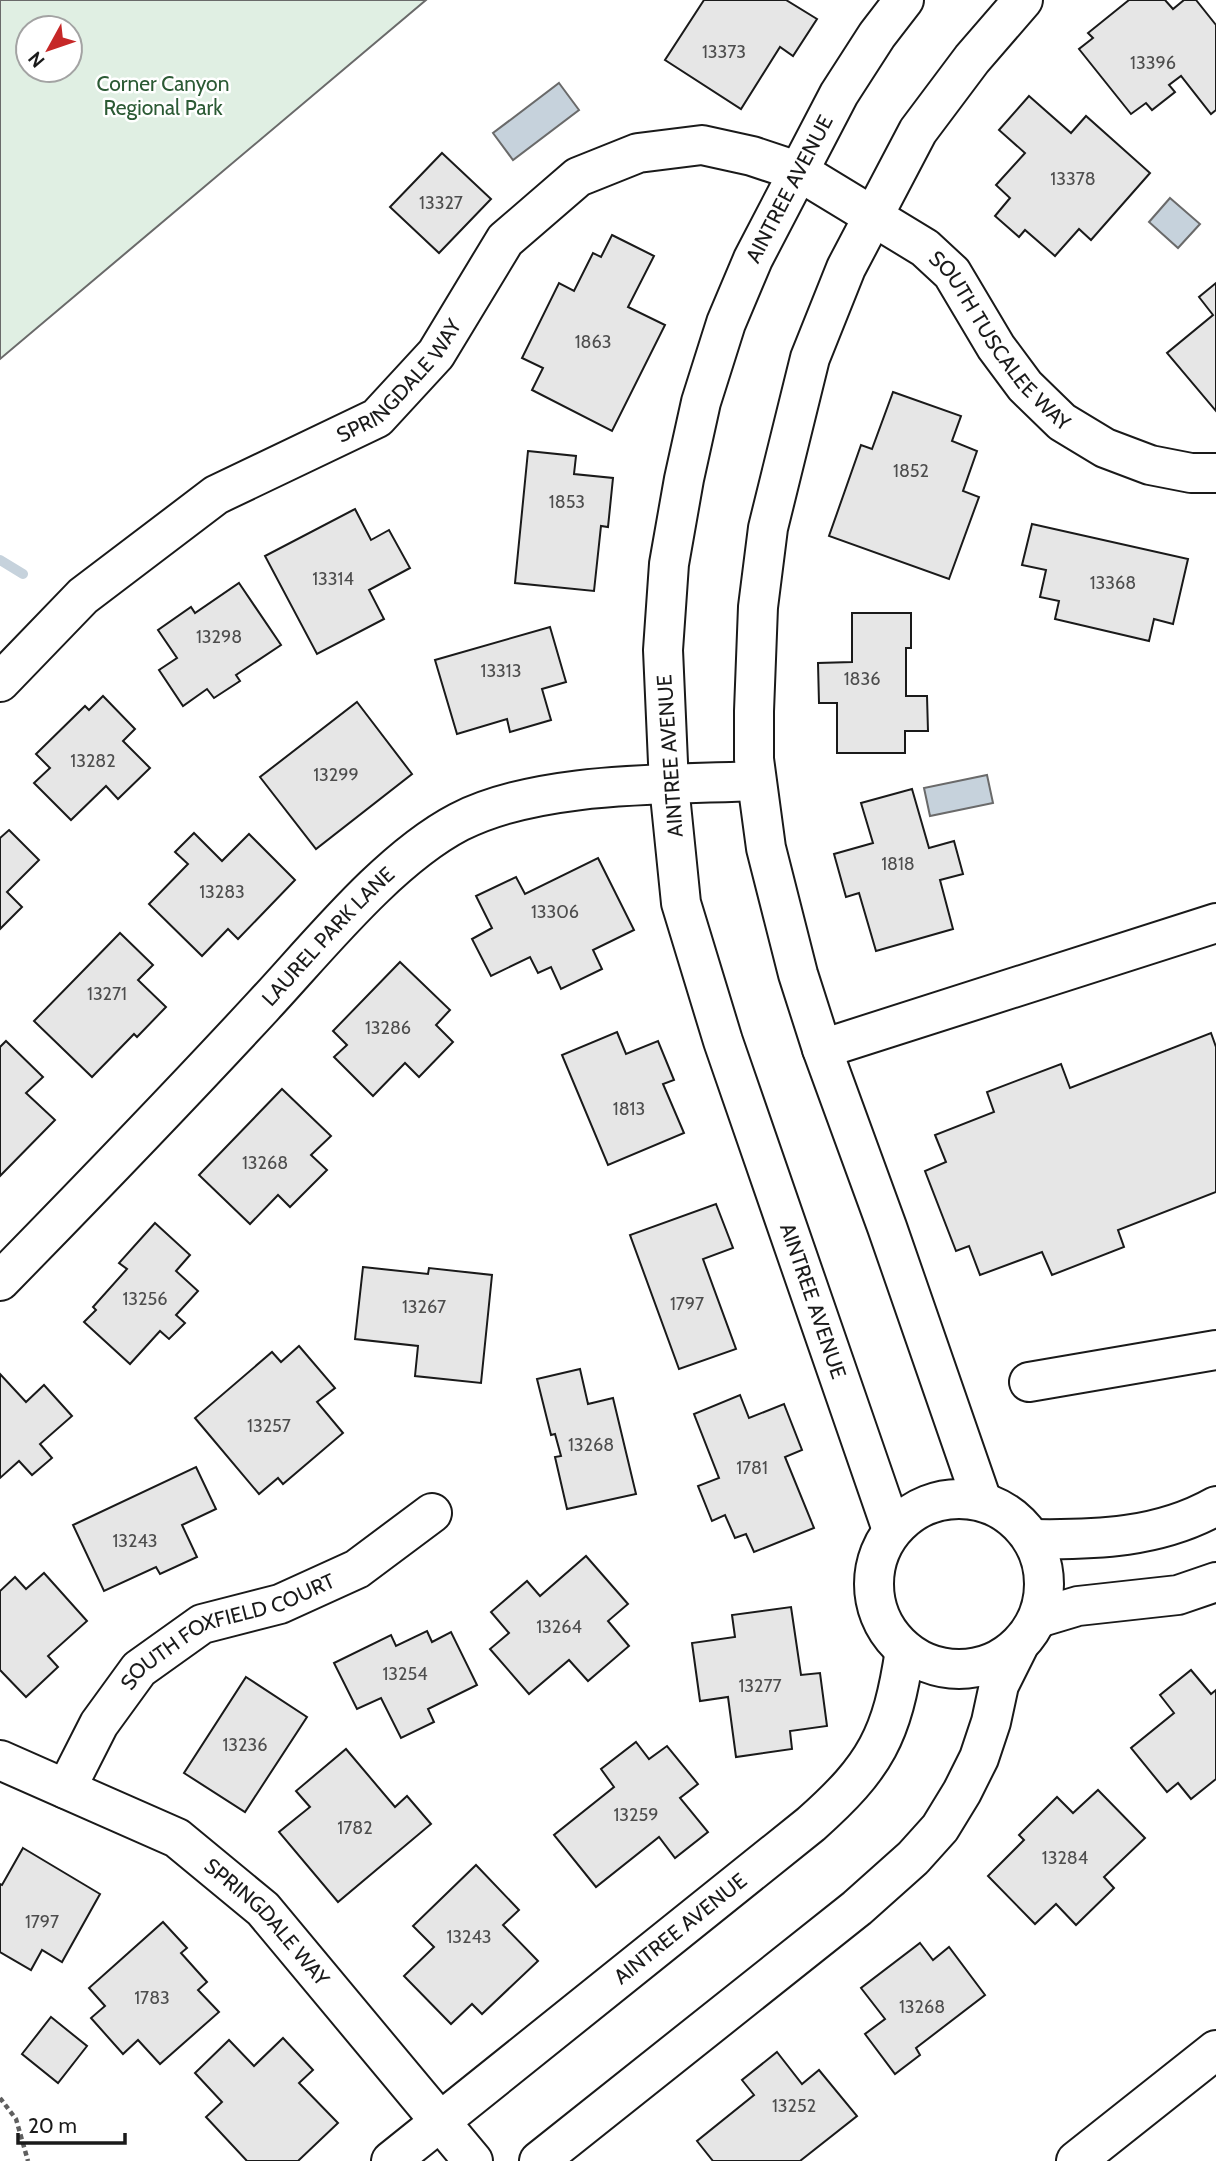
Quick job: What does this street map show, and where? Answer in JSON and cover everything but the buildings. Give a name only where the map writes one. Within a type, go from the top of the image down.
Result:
[{"type":"street","name":"AINTREE AVENUE","points":[[892,1530],[723,1041],[681,903],[668,785],[663,650],[669,564],[684,479],[701,402],[726,323],[753,259],[839,94],[877,35],[904,0]]},
{"type":"street","points":[[982,1501],[887,1227],[821,1049],[780,904],[766,848],[754,759],[758,607],[768,528],[788,439],[810,358],[846,268],[918,131],[972,60],[1023,0]]},
{"type":"street","name":"SPRINGDALE WAY","points":[[0,682],[83,596],[216,495],[377,418],[436,354],[505,240],[578,177],[638,153],[702,145],[752,156],[800,172]]},
{"type":"street","name":"SOUTH TUSCALEE WAY","points":[[800,172],[925,248],[952,273],[996,347],[1018,376],[1062,422],[1105,448],[1150,465],[1191,473],[1216,473]]},
{"type":"street","name":"LAUREL PARK LANE","points":[[0,1281],[130,1149],[352,910],[408,856],[460,822],[516,801],[571,791],[756,781]]},
{"type":"street","points":[[821,1049],[1216,923]]},
{"type":"street","points":[[1029,1382],[1216,1350]]},
{"type":"street","points":[[539,2161],[857,1908],[913,1858],[940,1828],[968,1781],[991,1722],[999,1685],[1028,1632],[1043,1601],[1045,1580],[1041,1559],[1032,1539],[1019,1522],[982,1501],[957,1498],[932,1502],[910,1513],[892,1530],[879,1554],[873,1580],[876,1606],[887,1630],[905,1650],[926,1663],[950,1670],[974,1668],[998,1661],[1028,1632],[1078,1606],[1178,1595],[1216,1583]]},
{"type":"street","points":[[1032,1539],[1131,1535],[1165,1529],[1216,1506]]},
{"type":"street","name":"SOUTH FOXFIELD COURT","points":[[66,1789],[99,1724],[139,1669],[202,1624],[280,1604],[356,1569],[432,1513]]},
{"type":"street","name":"AINTREE AVENUE","points":[[391,2161],[811,1824],[842,1796],[868,1765],[886,1733],[898,1693],[905,1650]]},
{"type":"street","name":"SPRINGDALE WAY","points":[[0,1760],[177,1838],[262,1909],[473,2161]]},
{"type":"street","points":[[1076,2161],[1216,2050]]},
{"type":"path","points":[[0,2098],[16,2119],[28,2161]]},
{"type":"green space","name":"Corner Canyon Regional Park","points":[[0,0],[426,0],[0,359]]},
{"type":"shaded area","points":[[559,83],[579,110],[513,160],[493,133]]},
{"type":"shaded area","points":[[1170,198],[1200,224],[1178,248],[1149,222]]},
{"type":"shaded area","points":[[987,775],[993,803],[930,816],[924,788]]},
{"type":"waterway","points":[[0,560],[23,574]]}]
